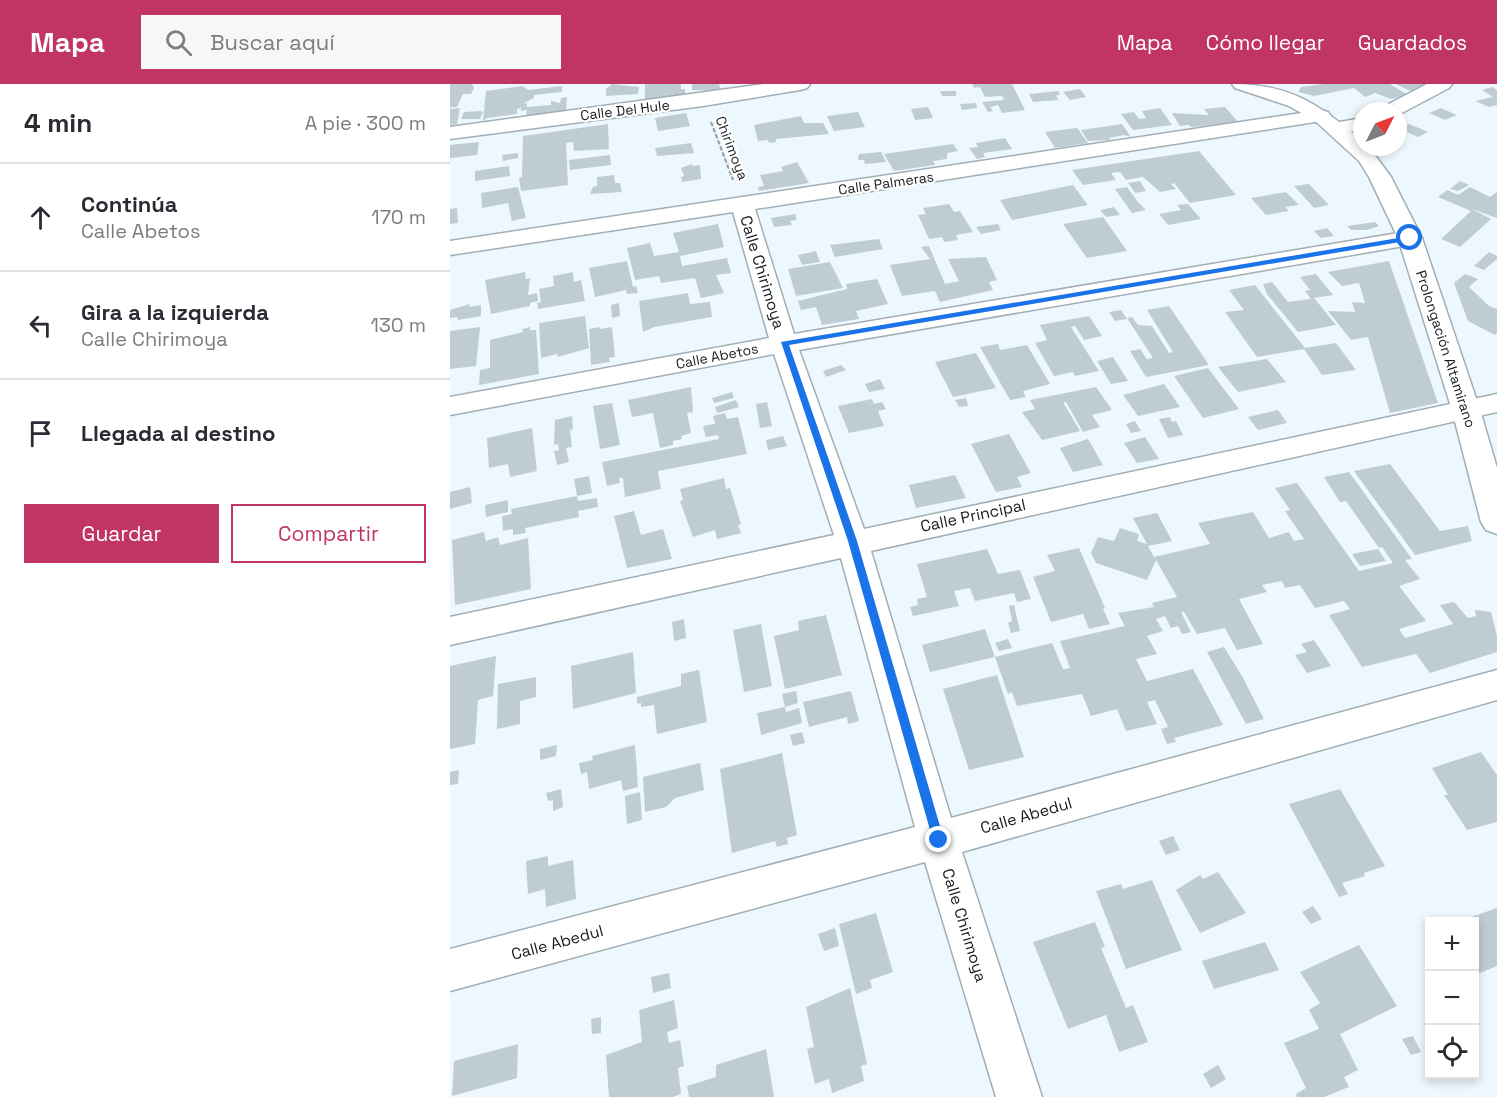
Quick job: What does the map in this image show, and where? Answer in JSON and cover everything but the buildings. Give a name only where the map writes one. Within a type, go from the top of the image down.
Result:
[{"type":"street","name":"Calle Del Hule","points":[[450,133],[703,100],[800,84]]},
{"type":"street","name":"Prolongación Altamirano","points":[[1242,84],[1296,102],[1329,122],[1368,157],[1410,238],[1466,410],[1497,522]]},
{"type":"street","points":[[1407,102],[1442,84]]},
{"type":"street","name":"Calle Palmeras","points":[[450,248],[742,203],[1329,122],[1353,123]]},
{"type":"street","name":"Calle Chirimoya","points":[[742,203],[784,344],[852,541],[939,840],[1019,1097]]},
{"type":"street","name":"Calle Abetos","points":[[450,406],[784,344],[1410,238]]},
{"type":"street","name":"Calle Principal","points":[[450,631],[852,541],[1497,403]]},
{"type":"street","name":"Calle Abedul","points":[[450,970],[939,840],[1497,684]]},
{"type":"path","name":"Chirimoya","points":[[703,100],[742,203]]},
{"type":"route","points":[[939,840],[852,541],[784,344],[1410,238]]}]
